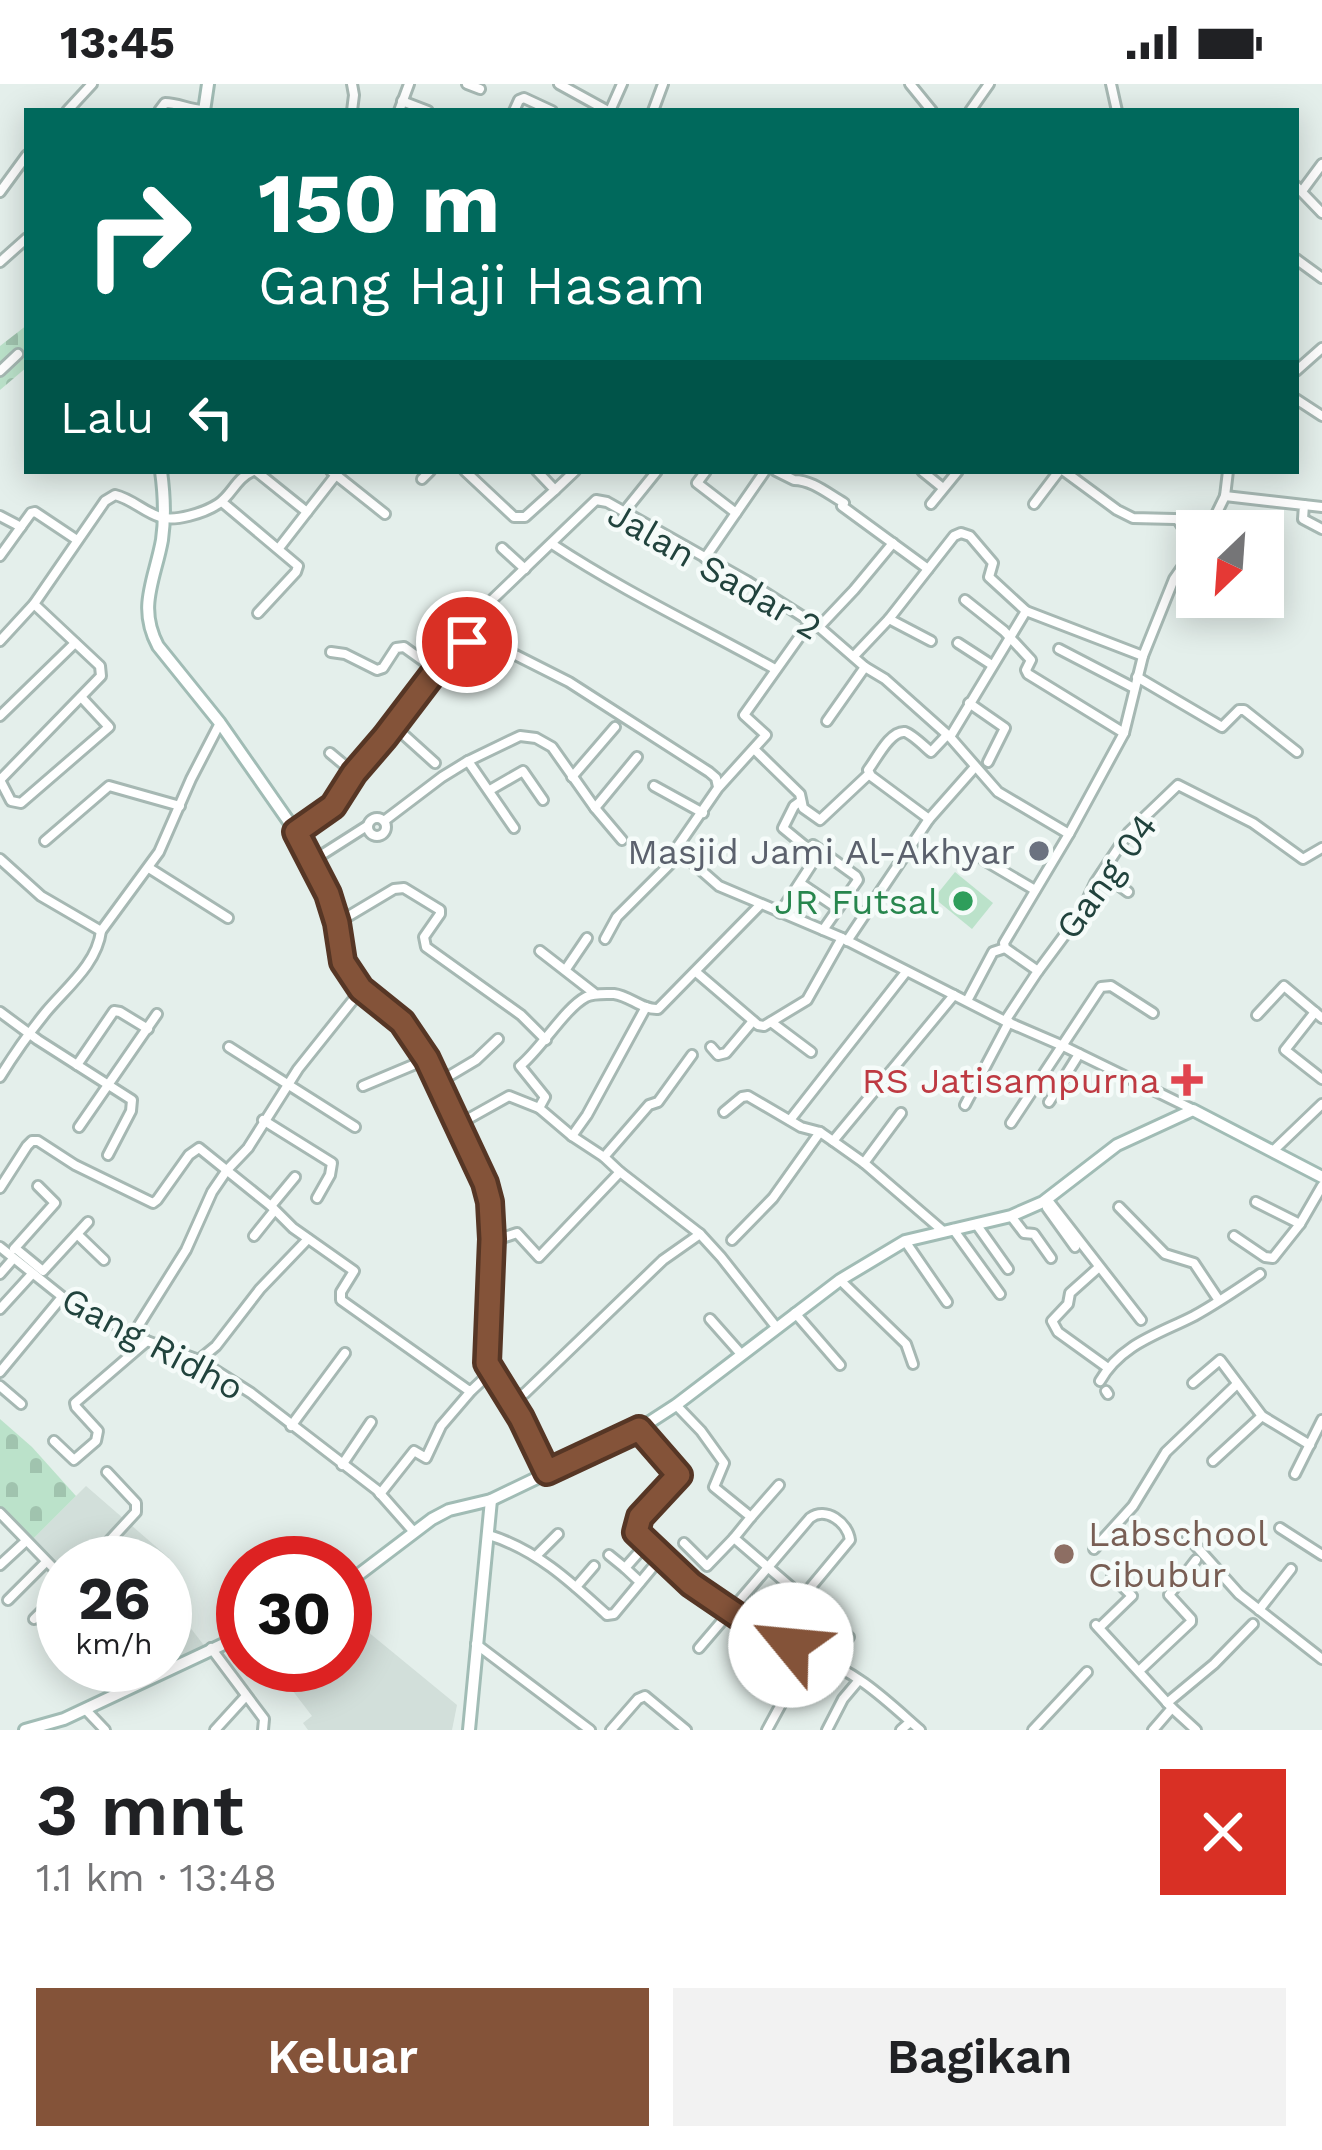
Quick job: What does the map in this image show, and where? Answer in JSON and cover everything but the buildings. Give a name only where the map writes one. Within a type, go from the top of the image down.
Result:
[{"type":"street","points":[[70,108],[92,84]]},
{"type":"street","points":[[401,106],[409,84]]},
{"type":"street","points":[[467,84],[479,89]]},
{"type":"street","points":[[559,84],[579,89],[605,108]]},
{"type":"street","points":[[910,84],[930,108]]},
{"type":"street","points":[[976,84],[986,88]]},
{"type":"street","points":[[515,108],[524,98],[546,108]]},
{"type":"street","points":[[0,192],[24,158]]},
{"type":"street","points":[[1322,164],[1299,189],[1322,213]]},
{"type":"street","points":[[0,262],[24,241]]},
{"type":"street","points":[[1299,368],[1322,348]]},
{"type":"street","points":[[0,371],[18,354]]},
{"type":"street","points":[[161,474],[162,537],[147,606],[150,632],[296,832],[328,894],[343,962],[361,989],[402,1022],[439,1082],[490,1202],[487,1363],[547,1472]]},
{"type":"street","points":[[0,641],[34,604],[105,501],[123,496],[163,519],[197,513],[222,502],[247,474]]},
{"type":"street","points":[[258,474],[307,512]]},
{"type":"street","points":[[279,548],[334,474]]},
{"type":"street","points":[[337,474],[386,514]]},
{"type":"street","points":[[422,479],[427,474]]},
{"type":"street","points":[[468,474],[514,517],[525,517],[571,474]]},
{"type":"street","points":[[541,474],[555,490]]},
{"type":"street","points":[[624,512],[655,474]]},
{"type":"street","points":[[704,474],[697,483],[736,513]]},
{"type":"street","points":[[705,559],[763,474]]},
{"type":"street","points":[[785,474],[814,484],[844,503],[928,569]]},
{"type":"street","points":[[926,474],[943,488]]},
{"type":"street","points":[[931,504],[955,474]]},
{"type":"street","points":[[1034,504],[1059,474]]},
{"type":"street","points":[[1066,474],[1124,514],[1143,520],[1176,520]]},
{"type":"street","points":[[1220,510],[1228,474]]},
{"type":"street","points":[[1226,496],[1322,507]]},
{"type":"street","name":"Jalan Sadar 2","points":[[296,832],[333,806],[436,670],[473,634],[493,599],[596,500],[608,502],[747,581],[814,624],[886,679],[948,736],[998,792],[1069,834]]},
{"type":"street","points":[[222,502],[298,566],[258,613]]},
{"type":"street","points":[[1304,506],[1303,519],[1322,529]]},
{"type":"street","points":[[0,556],[35,512],[77,540]]},
{"type":"street","points":[[0,516],[21,526]]},
{"type":"street","points":[[854,656],[961,532],[993,563],[989,577],[1026,610],[1143,656]]},
{"type":"street","points":[[893,543],[854,590],[814,624],[775,669],[744,715],[766,735],[718,788],[678,846],[681,853],[719,886],[845,939],[1063,1046],[1274,1150],[1322,1182],[1300,1224],[1277,1254],[1269,1258],[1234,1236]]},
{"type":"street","points":[[552,544],[602,578],[775,669]]},
{"type":"street","points":[[502,548],[525,569]]},
{"type":"street","points":[[1037,971],[1004,943],[1124,733],[1143,656],[1176,576]]},
{"type":"street","points":[[965,600],[1031,660],[1026,673],[1124,733]]},
{"type":"street","points":[[34,604],[102,671],[98,681],[0,780],[11,801],[20,803],[109,727],[82,698]]},
{"type":"street","points":[[754,749],[800,794],[802,804],[823,820],[869,774],[893,736],[906,732],[931,752],[948,736],[1026,610]]},
{"type":"street","points":[[889,620],[931,641]]},
{"type":"street","points":[[473,634],[619,713],[709,772],[718,788]]},
{"type":"street","points":[[0,716],[75,643]]},
{"type":"street","points":[[958,643],[992,665]]},
{"type":"street","points":[[331,652],[377,670],[396,648],[404,647],[436,670]]},
{"type":"street","points":[[1058,649],[1134,688]]},
{"type":"street","points":[[827,721],[865,667]]},
{"type":"street","points":[[1137,677],[1222,727],[1244,710],[1297,752]]},
{"type":"street","points":[[969,703],[1005,728],[988,762]]},
{"type":"street","points":[[0,1077],[78,976],[99,946],[101,931],[149,868],[220,723]]},
{"type":"street","points":[[394,726],[435,763]]},
{"type":"street","points":[[572,777],[615,727]]},
{"type":"street","points":[[384,821],[468,761],[526,736],[552,747],[622,839]]},
{"type":"street","points":[[330,753],[354,773]]},
{"type":"street","points":[[595,808],[637,757]]},
{"type":"street","points":[[468,761],[514,828]]},
{"type":"street","points":[[696,972],[762,1027],[807,1000],[929,819],[975,767]]},
{"type":"street","points":[[490,790],[523,771],[543,800]]},
{"type":"street","points":[[869,774],[929,819]]},
{"type":"street","name":"Gang 04","points":[[965,1106],[1007,1022],[1037,971],[1081,913],[1102,873],[1130,832],[1178,785],[1253,823],[1303,859],[1322,848]]},
{"type":"street","points":[[45,842],[109,786],[180,806]]},
{"type":"street","points":[[654,786],[703,813]]},
{"type":"street","points":[[780,913],[817,856],[783,828],[794,806],[802,804]]},
{"type":"street","points":[[312,861],[374,818],[384,821]]},
{"type":"street","points":[[368,826],[370,833],[380,836],[385,832],[384,821]]},
{"type":"street","points":[[795,833],[857,878],[823,930]]},
{"type":"street","points":[[605,939],[617,917],[681,853]]},
{"type":"street","points":[[0,860],[41,896],[101,931]]},
{"type":"street","points":[[984,860],[1035,890]]},
{"type":"street","points":[[149,868],[228,918]]},
{"type":"street","points":[[1102,873],[1128,892]]},
{"type":"street","points":[[803,885],[837,908]]},
{"type":"street","points":[[337,923],[399,886],[440,910],[424,938],[427,947],[521,1015],[546,1040]]},
{"type":"street","points":[[539,1108],[545,1097],[520,1066],[587,995],[621,994],[658,1009],[760,905]]},
{"type":"street","points":[[566,969],[586,938]]},
{"type":"street","points":[[967,1001],[993,952],[1005,948]]},
{"type":"street","points":[[540,950],[596,994]]},
{"type":"street","points":[[790,1120],[906,972]]},
{"type":"street","points":[[1011,1123],[1102,986],[1111,986],[1153,1013]]},
{"type":"street","points":[[1257,1015],[1284,986],[1319,1015],[1285,1050],[1322,1079]]},
{"type":"street","points":[[134,1334],[186,1250],[212,1192],[248,1148],[286,1085],[361,989]]},
{"type":"street","points":[[833,1141],[954,995]]},
{"type":"street","points":[[572,1136],[646,1007]]},
{"type":"street","points":[[77,1065],[114,1011],[148,1029]]},
{"type":"street","points":[[0,1012],[132,1100],[107,1155]]},
{"type":"street","points":[[79,1127],[158,1014]]},
{"type":"street","points":[[711,1047],[718,1055],[726,1053],[753,1021]]},
{"type":"street","points":[[771,1022],[811,1052]]},
{"type":"street","points":[[439,1082],[476,1060],[498,1039]]},
{"type":"street","points":[[229,1047],[355,1127]]},
{"type":"street","points":[[1049,1102],[1079,1054]]},
{"type":"street","points":[[604,1156],[649,1105],[658,1102],[692,1055]]},
{"type":"street","points":[[363,1086],[427,1059]]},
{"type":"street","points":[[458,1125],[509,1096],[539,1108],[700,1234],[777,1328]]},
{"type":"street","points":[[724,1112],[748,1096],[801,1127],[820,1132],[948,1230],[1000,1294]]},
{"type":"street","points":[[1274,1150],[1322,1104]]},
{"type":"street","points":[[372,1564],[449,1510],[491,1500],[639,1429],[840,1280],[905,1241],[1011,1216],[1045,1201],[1117,1145],[1193,1110]]},
{"type":"street","points":[[864,1162],[901,1114]]},
{"type":"street","points":[[263,1120],[332,1163],[317,1198]]},
{"type":"street","points":[[732,1240],[772,1198],[820,1132]]},
{"type":"street","points":[[0,1187],[19,1156],[32,1141],[38,1141],[75,1166],[153,1202],[194,1150],[203,1150],[353,1271],[341,1300],[472,1390]]},
{"type":"street","points":[[492,1239],[517,1233],[539,1257],[620,1172]]},
{"type":"street","points":[[254,1236],[295,1178]]},
{"type":"street","points":[[0,1274],[9,1252],[55,1204],[38,1186]]},
{"type":"street","points":[[1045,1201],[1076,1247]]},
{"type":"street","points":[[1045,1201],[1142,1320]]},
{"type":"street","points":[[1256,1202],[1300,1224]]},
{"type":"street","points":[[1119,1208],[1165,1255],[1194,1263],[1218,1299]]},
{"type":"street","points":[[1011,1216],[1024,1233],[1034,1234],[1051,1258]]},
{"type":"street","points":[[9,1252],[44,1271],[88,1222]]},
{"type":"street","points":[[976,1224],[1008,1269]]},
{"type":"street","points":[[77,1234],[104,1260]]},
{"type":"street","points":[[509,1400],[525,1393],[663,1260],[700,1234]]},
{"type":"street","points":[[199,1360],[308,1239]]},
{"type":"street","points":[[905,1241],[946,1302]]},
{"type":"street","name":"Gang Ridho","points":[[9,1252],[62,1297],[147,1341],[199,1360],[251,1393],[380,1494],[414,1532]]},
{"type":"street","points":[[1098,1268],[1070,1293],[1068,1304],[1052,1321],[1058,1332],[1108,1368]]},
{"type":"street","points":[[0,1309],[32,1274]]},
{"type":"street","points":[[1100,1381],[1140,1340],[1194,1316],[1260,1274]]},
{"type":"street","points":[[840,1280],[905,1344],[913,1364]]},
{"type":"street","points":[[0,1372],[62,1297]]},
{"type":"street","points":[[795,1313],[840,1365]]},
{"type":"street","points":[[710,1319],[740,1354]]},
{"type":"street","points":[[54,1441],[74,1460],[96,1441],[98,1431],[75,1403],[147,1341]]},
{"type":"street","points":[[291,1426],[345,1353]]},
{"type":"street","points":[[1193,1383],[1220,1360],[1262,1416],[1310,1445]]},
{"type":"street","points":[[380,1494],[414,1451],[426,1458],[441,1426],[491,1372]]},
{"type":"street","points":[[1094,1549],[1133,1506],[1166,1452],[1236,1385]]},
{"type":"street","points":[[0,1386],[21,1404]]},
{"type":"street","points":[[676,1405],[724,1462],[714,1487],[751,1517]]},
{"type":"street","points":[[1213,1461],[1262,1416]]},
{"type":"street","points":[[1295,1474],[1322,1420]]},
{"type":"street","points":[[343,1465],[371,1422]]},
{"type":"street","points":[[639,1429],[679,1475],[640,1517],[636,1532],[691,1584],[782,1646],[791,1645],[821,1613]]},
{"type":"street","points":[[106,1472],[136,1503],[136,1512],[114,1536]]},
{"type":"street","points":[[684,1543],[707,1566],[779,1485]]},
{"type":"street","points":[[469,1730],[491,1500]]},
{"type":"street","points":[[0,1513],[36,1552]]},
{"type":"street","points":[[699,1648],[814,1514],[826,1513],[848,1529],[847,1546],[742,1670]]},
{"type":"street","points":[[1280,1528],[1322,1555]]},
{"type":"street","points":[[489,1534],[537,1555],[607,1616],[614,1614],[662,1556]]},
{"type":"street","points":[[537,1555],[559,1534]]},
{"type":"street","points":[[1188,1537],[1259,1610],[1322,1659]]},
{"type":"street","points":[[734,1538],[849,1637],[834,1655],[841,1657],[836,1664]]},
{"type":"street","points":[[0,1565],[26,1541]]},
{"type":"street","points":[[625,1568],[648,1543]]},
{"type":"street","points":[[609,1555],[640,1582]]},
{"type":"street","points":[[1139,1671],[1191,1622],[1168,1595],[1196,1560]]},
{"type":"street","points":[[576,1587],[594,1566]]},
{"type":"street","points":[[1259,1610],[1291,1569]]},
{"type":"street","points":[[8,1600],[36,1572]]},
{"type":"street","points":[[1112,1576],[1132,1596],[1098,1626],[1196,1730]]},
{"type":"street","points":[[1153,1730],[1170,1705],[1253,1624]]},
{"type":"street","points":[[476,1644],[590,1730]]},
{"type":"street","points":[[192,1658],[216,1646]]},
{"type":"street","points":[[212,1648],[264,1719],[263,1730]]},
{"type":"street","points":[[766,1730],[803,1664],[814,1658],[836,1664],[920,1730]]},
{"type":"street","points":[[1036,1729],[1087,1672]]},
{"type":"street","points":[[826,1730],[859,1680]]},
{"type":"street","points":[[25,1730],[64,1719],[121,1692]]},
{"type":"street","points":[[215,1730],[246,1696]]},
{"type":"street","points":[[611,1730],[645,1696],[679,1728]]},
{"type":"street","points":[[85,1709],[105,1730]]},
{"type":"street","points":[[901,1730],[910,1722]]},
{"type":"shaded area","points":[[86,1486],[144,1536],[36,1536]]},
{"type":"shaded area","points":[[36,1536],[36,1557],[26,1546]]},
{"type":"shaded area","points":[[192,1630],[206,1648],[192,1654]]},
{"type":"shaded area","points":[[372,1635],[457,1705],[452,1730],[308,1730],[303,1723],[312,1716],[294,1692],[372,1692]]},
{"type":"green space","points":[[24,327],[24,370],[0,390],[0,346]]},
{"type":"green space","name":"JR Futsal","points":[[955,872],[993,903],[972,929],[934,898]]},
{"type":"green space","points":[[0,1419],[76,1496],[26,1546],[0,1522]]},
{"type":"place","name":"Masjid Jami Al-Akhyar","points":[[1039,851]]},
{"type":"place","name":"JR Futsal","points":[[963,901]]},
{"type":"place","name":"RS Jatisampurna","points":[[1187,1080]]},
{"type":"place","name":"Labschool Cibubur","points":[[1064,1554]]},
{"type":"route","points":[[467,642],[436,670],[333,806],[296,832],[328,894],[343,962],[361,989],[402,1022],[427,1059],[485,1183],[492,1239],[487,1363],[547,1472],[639,1429],[679,1475],[640,1517],[636,1532],[704,1594],[782,1646],[791,1645]]}]
